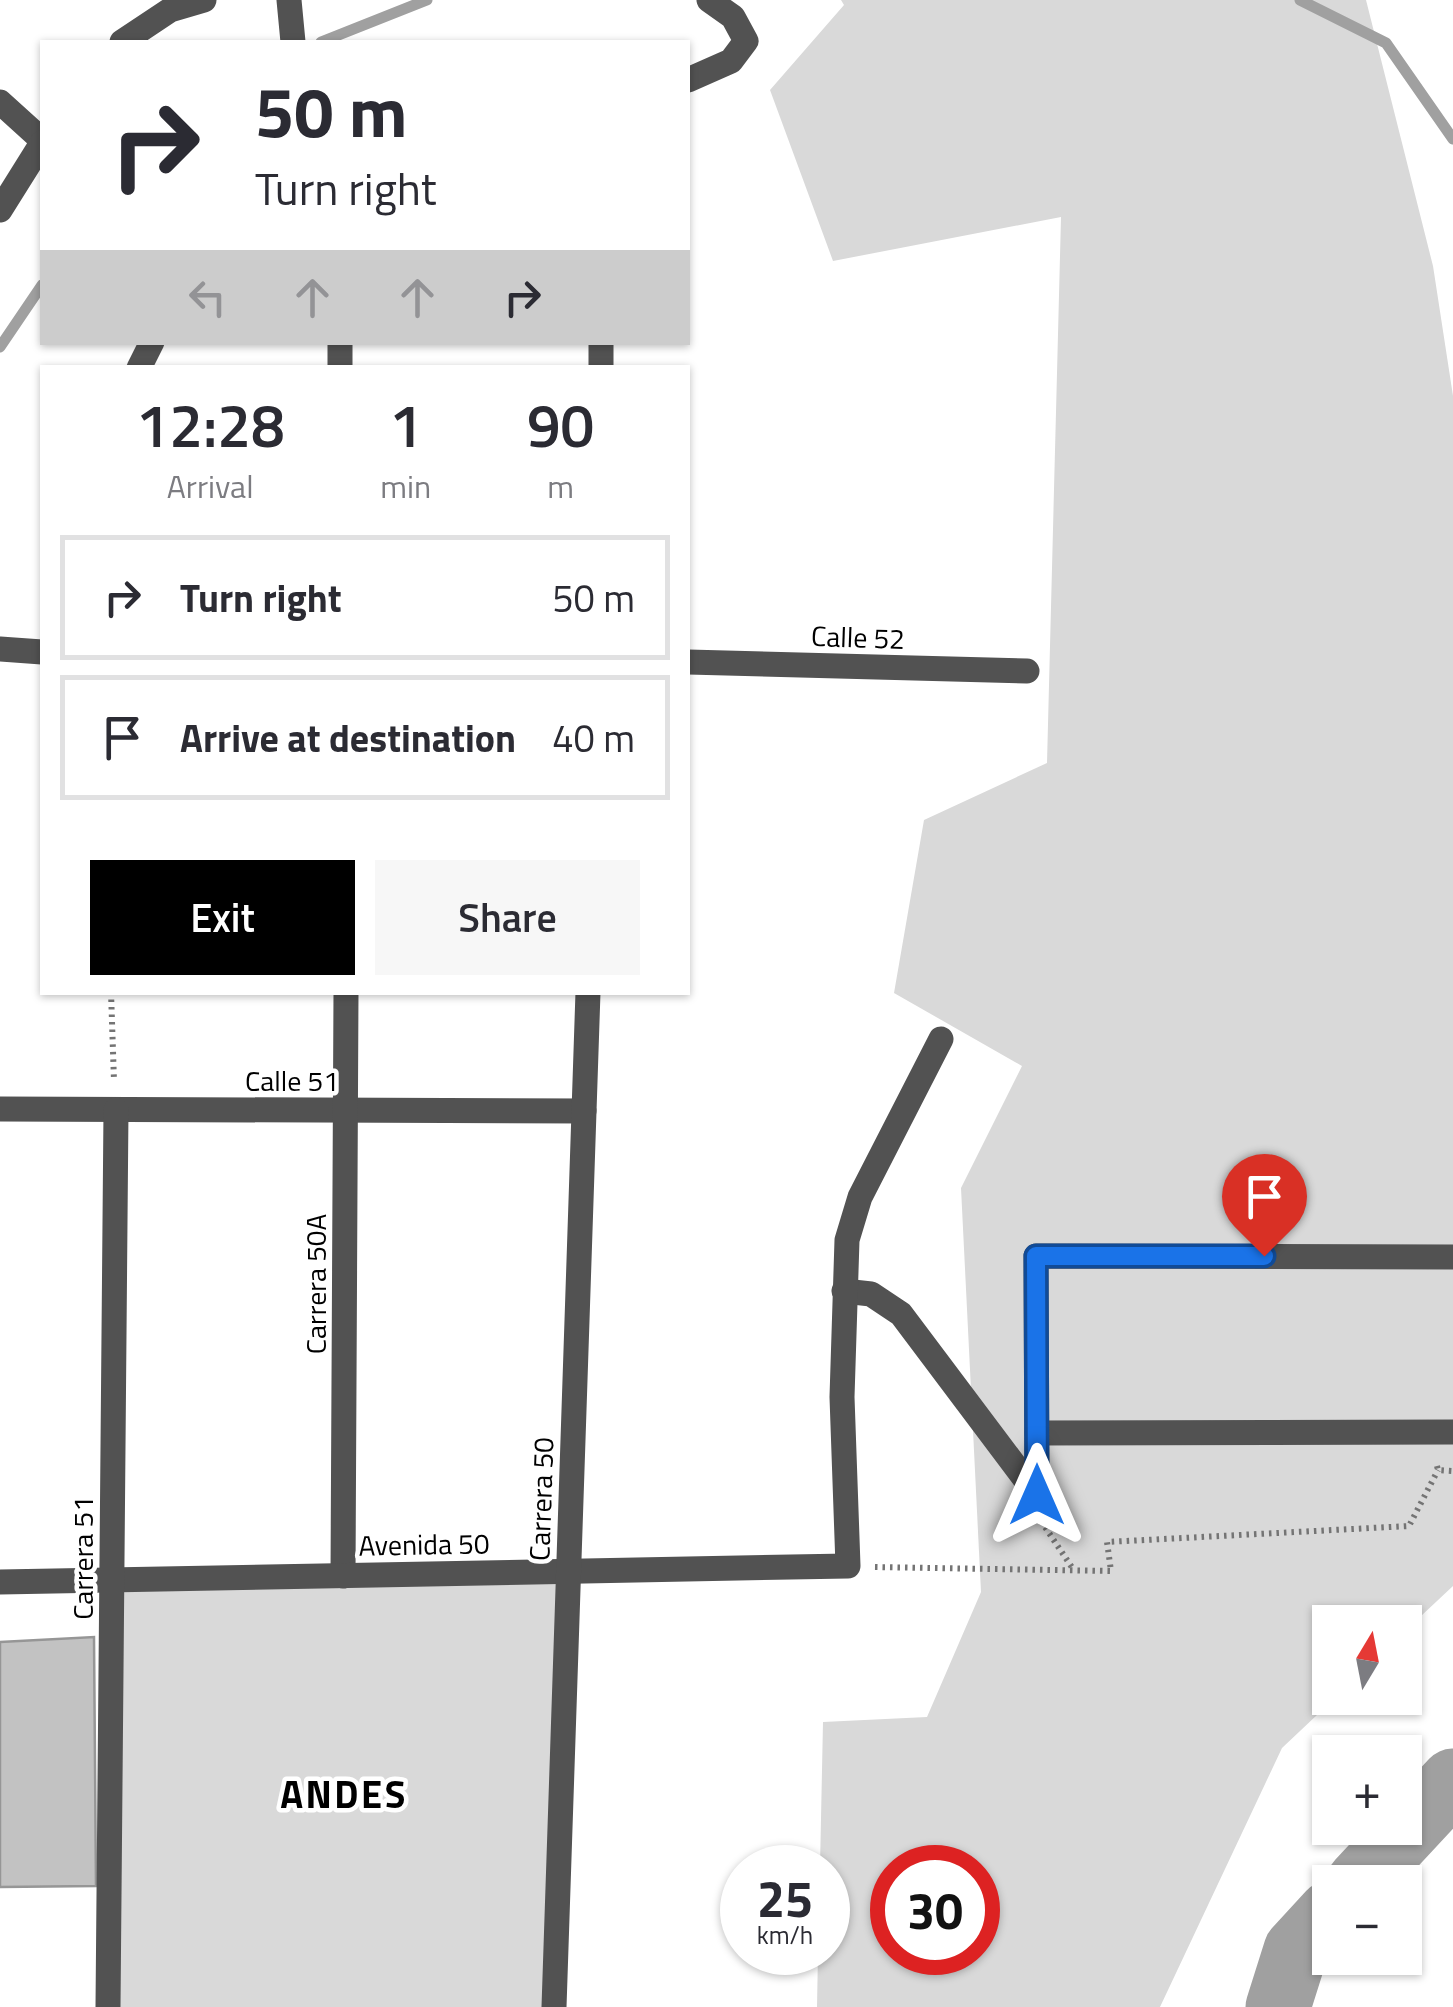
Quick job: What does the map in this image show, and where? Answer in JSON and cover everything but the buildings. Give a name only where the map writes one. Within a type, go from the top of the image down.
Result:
[{"type":"street","points":[[125,40],[170,10],[204,0]]},
{"type":"street","points":[[290,0],[293,40]]},
{"type":"street","points":[[690,79],[731,62],[746,42],[732,17],[708,0]]},
{"type":"street","points":[[0,102],[40,139]]},
{"type":"street","points":[[0,210],[40,144]]},
{"type":"street","points":[[0,650],[40,652]]},
{"type":"street","name":"Calle 52","points":[[690,662],[1026,671]]},
{"type":"street","name":"Carrera 50A","points":[[343,1576],[346,995]]},
{"type":"street","name":"Carrera 50","points":[[554,2007],[588,995]]},
{"type":"street","points":[[848,1566],[842,1397],[847,1240],[860,1197],[941,1039]]},
{"type":"street","name":"Calle 51","points":[[0,1109],[584,1110]]},
{"type":"street","name":"Carrera 51","points":[[108,2007],[116,1110]]},
{"type":"street","points":[[1037,1495],[1036,1256],[1453,1257]]},
{"type":"street","points":[[844,1291],[871,1294],[901,1314],[1037,1495]]},
{"type":"street","points":[[1038,1433],[1453,1432]]},
{"type":"street","name":"Avenida 50","points":[[0,1582],[848,1566]]},
{"type":"path","points":[[110,995],[116,1110]]},
{"type":"path","points":[[848,1566],[1110,1571],[1107,1542],[1409,1526],[1438,1470]]},
{"type":"path","points":[[1037,1495],[1040,1519],[1073,1570]]},
{"type":"shaded area","points":[[841,0],[1366,0],[1433,266],[1453,396],[1453,1586],[1422,1615],[1422,1605],[1312,1605],[1312,1715],[1317,1715],[1282,1748],[1160,2007],[817,2007],[818,1975],[850,1975],[850,1845],[820,1845],[823,1722],[927,1717],[981,1592],[961,1188],[1022,1066],[894,993],[924,820],[1047,763],[1061,217],[833,261],[770,90],[844,5]]},
{"type":"shaded area","points":[[568,1571],[554,2007],[108,2007],[112,1580]]},
{"type":"waterway","points":[[326,40],[427,0]]},
{"type":"waterway","points":[[1300,0],[1386,43],[1453,139]]},
{"type":"waterway","points":[[0,347],[40,288]]},
{"type":"waterway","points":[[1375,1865],[1453,1781]]},
{"type":"waterway","points":[[1278,2007],[1296,1950],[1312,1933]]},
{"type":"district","name":"ANDES","points":[[344,1794]]},
{"type":"route","points":[[1037,1495],[1036,1256],[1264,1256]]}]
